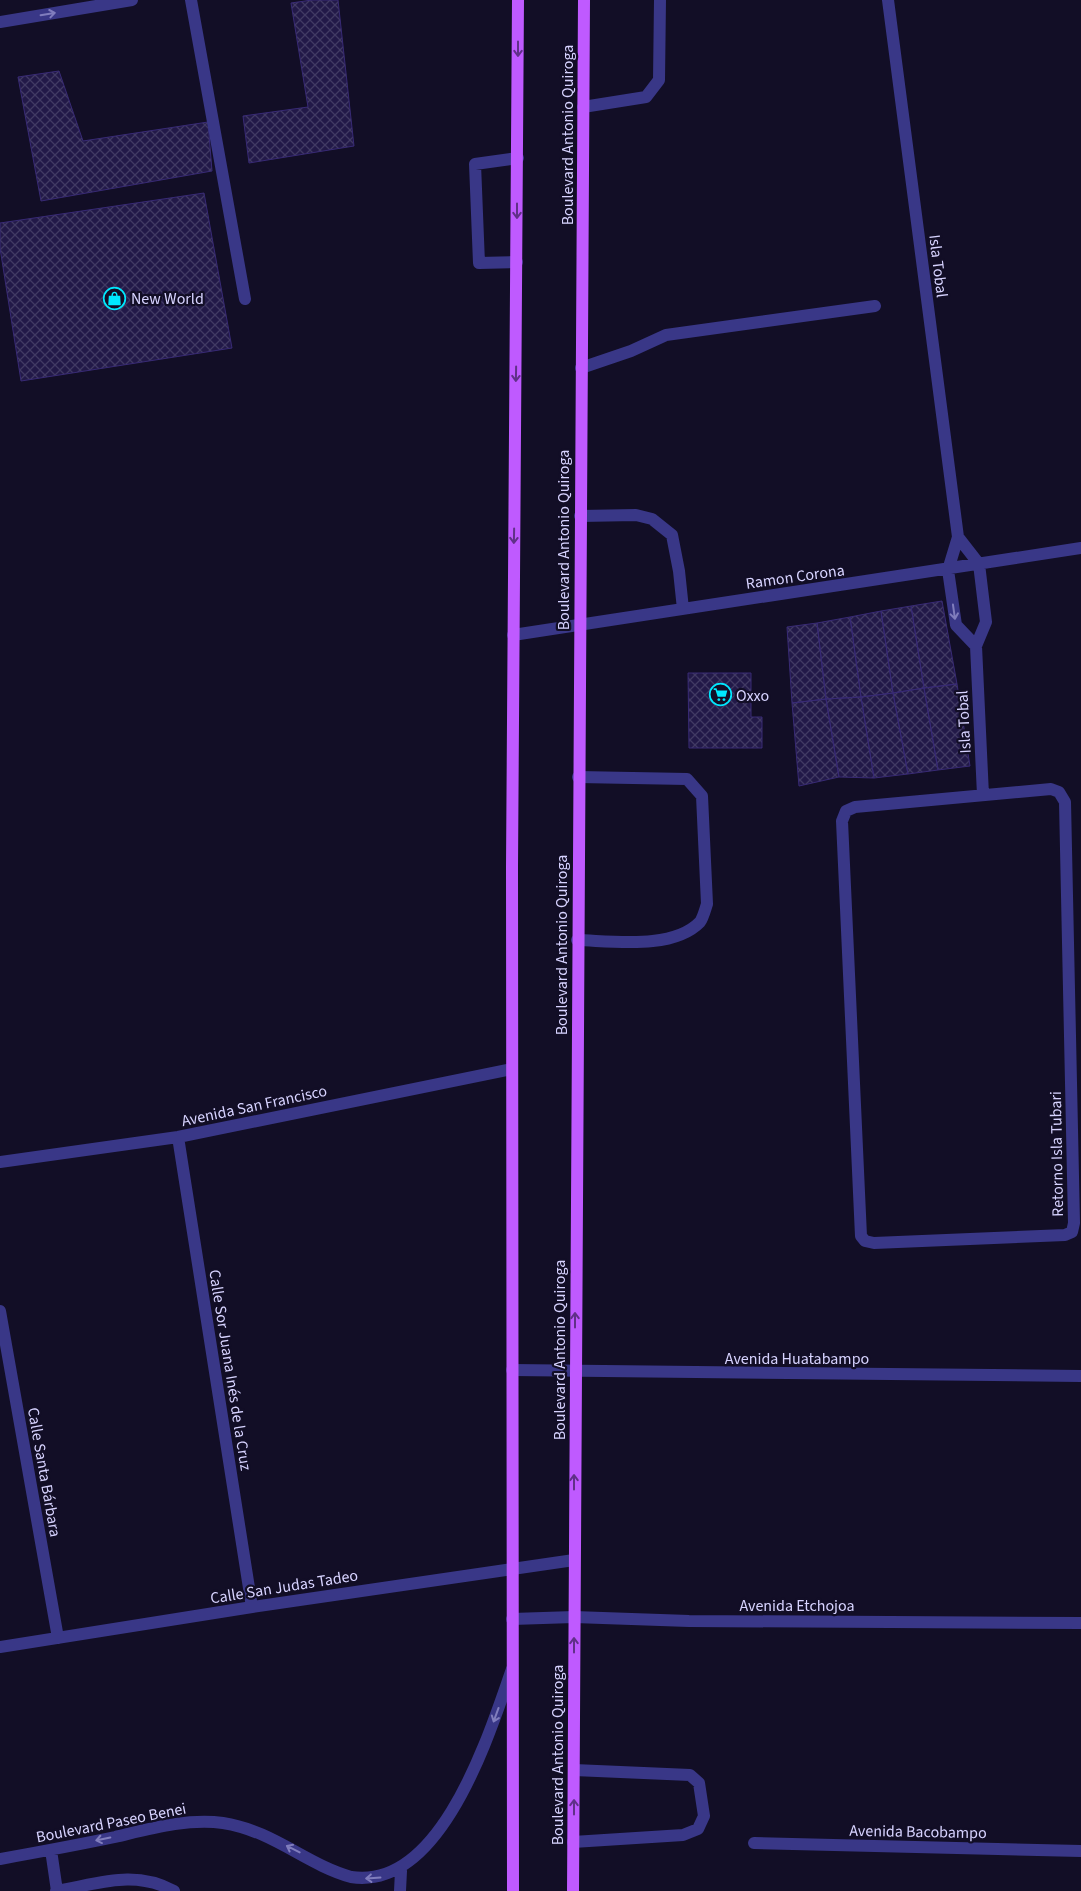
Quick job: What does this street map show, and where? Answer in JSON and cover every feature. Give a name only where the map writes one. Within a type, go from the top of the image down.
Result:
[{"type":"main road","points":[[513,1891],[513,635],[518,0]]},
{"type":"main road","name":"Boulevard Antonio Quiroga","points":[[573,1891],[577,940],[584,0]]},
{"type":"street","points":[[0,22],[132,0]]},
{"type":"street","points":[[191,0],[245,299]]},
{"type":"street","points":[[583,107],[646,97],[659,80],[660,0]]},
{"type":"street","name":"Isla Tobal","points":[[888,0],[958,537],[948,570],[956,625],[976,646]]},
{"type":"street","points":[[517,262],[479,263],[475,164],[518,158]]},
{"type":"street","points":[[581,368],[631,351],[666,335],[875,306]]},
{"type":"street","points":[[580,516],[636,515],[652,519],[672,535],[679,571],[683,609]]},
{"type":"street","points":[[958,537],[979,564]]},
{"type":"street","name":"Ramon Corona","points":[[513,635],[948,570],[1081,548]]},
{"type":"street","name":"Isla Tobal","points":[[979,564],[986,622],[976,646],[983,796]]},
{"type":"street","points":[[577,940],[662,941],[684,934],[701,921],[707,904],[702,796],[687,779],[578,777]]},
{"type":"street","name":"Retorno Isla Tubari","points":[[1050,789],[1059,792],[1065,802],[1074,1223],[1072,1232],[1065,1236],[874,1243],[865,1241],[861,1236],[842,821],[846,811],[855,807],[983,796],[1050,789]]},
{"type":"street","name":"Avenida San Francisco","points":[[0,1162],[178,1137],[512,1069]]},
{"type":"street","name":"Calle Sor Juana Inés de la Cruz","points":[[178,1137],[252,1607]]},
{"type":"street","name":"Calle Santa Bárbara","points":[[0,1310],[58,1638]]},
{"type":"street","name":"Avenida Huatabampo","points":[[512,1370],[1081,1376]]},
{"type":"street","name":"Calle San Judas Tadeo","points":[[0,1647],[252,1607],[574,1560]]},
{"type":"street","name":"Avenida Etchojoa","points":[[512,1619],[574,1617],[689,1621],[1081,1623]]},
{"type":"street","name":"Boulevard Paseo Benei","points":[[0,1859],[164,1826],[196,1822],[222,1823],[254,1830],[336,1872],[353,1878],[372,1879],[401,1871],[427,1850],[471,1782],[512,1669]]},
{"type":"street","points":[[573,1842],[683,1835],[698,1829],[704,1816],[699,1783],[690,1776],[574,1770]]},
{"type":"street","name":"Avenida Bacobampo","points":[[754,1844],[1081,1851]]},
{"type":"street","points":[[51,1850],[57,1891],[124,1879],[142,1878],[158,1882],[174,1891]]},
{"type":"street","points":[[400,1891],[401,1871]]},
{"type":"building","points":[[312,0],[338,0],[354,146],[249,163],[243,116],[308,107],[291,3]]},
{"type":"building","points":[[59,71],[83,141],[208,122],[212,171],[41,201],[18,77]]},
{"type":"building","name":"New World","points":[[204,193],[232,348],[21,381],[0,248],[0,223]]},
{"type":"building","points":[[942,601],[957,684],[924,688],[911,606]]},
{"type":"building","points":[[911,606],[924,688],[893,693],[881,611]]},
{"type":"building","points":[[881,611],[893,693],[861,697],[850,617]]},
{"type":"building","points":[[850,617],[861,697],[826,699],[817,623]]},
{"type":"building","points":[[817,623],[826,699],[792,703],[787,627]]},
{"type":"building","name":"Oxxo","points":[[688,673],[751,673],[751,717],[762,717],[762,748],[689,748]]},
{"type":"building","points":[[957,684],[970,766],[938,770],[924,688]]},
{"type":"building","points":[[924,688],[938,770],[908,774],[893,693]]},
{"type":"building","points":[[893,693],[908,774],[874,778],[861,697]]},
{"type":"building","points":[[861,697],[874,778],[839,777],[826,699]]},
{"type":"building","points":[[826,699],[839,777],[799,786],[792,703]]},
{"type":"place","name":"New World","points":[[115,298]]},
{"type":"place","name":"Oxxo","points":[[720,695]]}]
